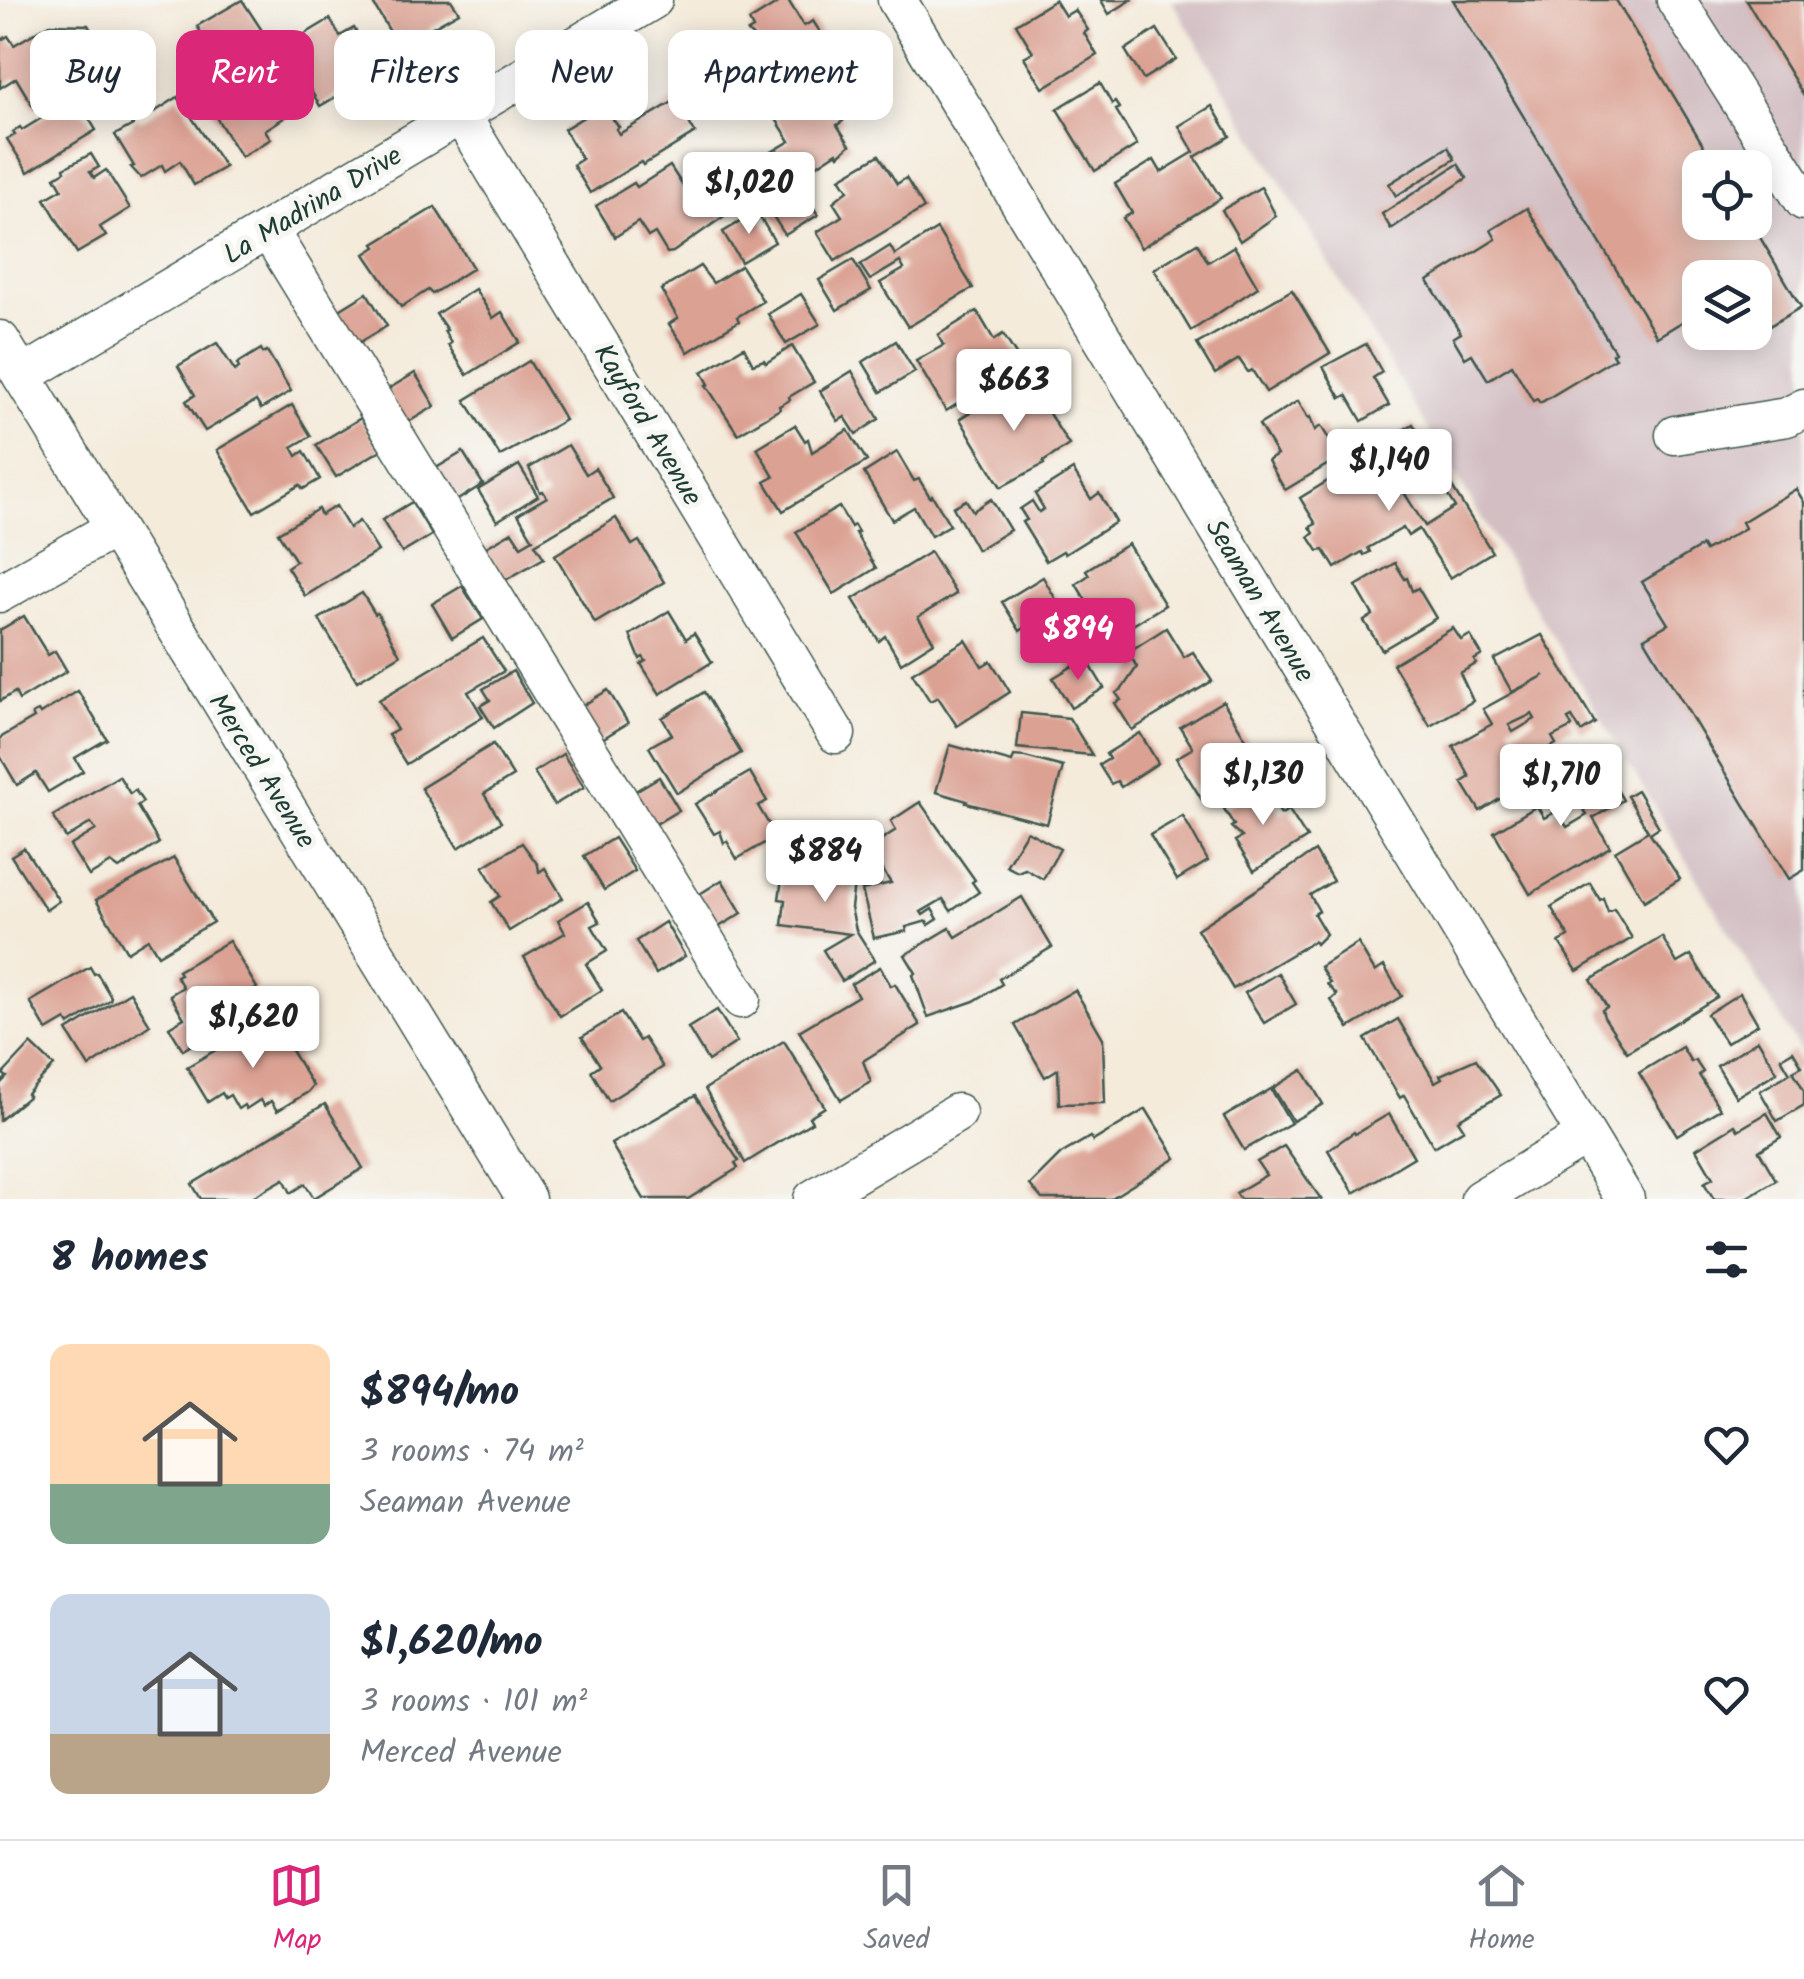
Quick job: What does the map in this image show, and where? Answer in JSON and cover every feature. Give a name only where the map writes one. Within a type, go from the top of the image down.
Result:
[{"type":"street","name":"La Madrina Drive","points":[[495,95],[653,0]]},
{"type":"street","name":"Seaman Avenue","points":[[898,0],[1626,1199]]},
{"type":"street","points":[[1676,0],[1804,201]]},
{"type":"street","name":"La Madrina Drive","points":[[22,376],[453,120]]},
{"type":"street","name":"Kayford Avenue","points":[[464,120],[836,734]]},
{"type":"street","points":[[269,230],[740,999]]},
{"type":"street","name":"Merced Avenue","points":[[0,340],[526,1199]]},
{"type":"street","points":[[1675,435],[1787,417],[1804,408]]},
{"type":"street","points":[[0,593],[115,528]]},
{"type":"street","points":[[813,1199],[957,1113]]},
{"type":"street","points":[[1480,1199],[1585,1136]]},
{"type":"shaded area","points":[[1804,0],[1804,1057],[1172,1]]},
{"type":"building","points":[[242,0],[262,30],[199,30],[197,26]]},
{"type":"building","points":[[371,0],[451,0],[459,12],[430,30],[389,30]]},
{"type":"building","points":[[788,0],[804,26],[813,21],[819,30],[751,30],[749,21]]},
{"type":"building","points":[[1055,0],[1065,16],[1075,10],[1097,55],[1043,88],[1024,57],[1033,52],[1016,24]]},
{"type":"building","points":[[1101,0],[1131,0],[1109,14]]},
{"type":"building","points":[[1453,0],[1616,0],[1706,150],[1682,150],[1682,240],[1762,240],[1801,307],[1772,324],[1772,260],[1682,260],[1682,322],[1657,337]]},
{"type":"building","points":[[1746,0],[1804,0],[1804,96]]},
{"type":"building","points":[[330,19],[336,30],[334,98],[320,106],[314,96],[312,30]]},
{"type":"building","points":[[50,24],[88,25],[91,30],[40,30]]},
{"type":"building","points":[[1157,29],[1176,59],[1143,79],[1125,50]]},
{"type":"building","points":[[8,36],[14,45],[30,36],[30,101],[16,78],[0,88],[0,41]]},
{"type":"building","points":[[1100,83],[1112,104],[1115,102],[1119,108],[1116,110],[1137,145],[1095,171],[1057,109]]},
{"type":"building","points":[[176,98],[176,120],[193,120],[225,167],[194,185],[180,161],[165,171],[162,165],[141,178],[115,135],[135,120],[156,120],[156,111]]},
{"type":"building","points":[[668,105],[668,120],[688,120],[695,133],[590,193],[573,165],[582,159],[564,129],[579,120],[613,120],[619,134]]},
{"type":"building","points":[[1212,106],[1230,136],[1195,157],[1221,198],[1141,248],[1123,218],[1132,213],[1115,184],[1154,160],[1161,172],[1194,152],[1179,126]]},
{"type":"building","points":[[38,120],[90,120],[96,130],[28,172],[7,139],[20,127],[22,130]]},
{"type":"building","points":[[218,120],[281,120],[265,130],[271,139],[241,157]]},
{"type":"building","points":[[777,120],[842,120],[837,125],[850,145],[839,155],[837,152],[808,171],[805,167],[776,185],[760,159],[790,141]]},
{"type":"building","points":[[1448,147],[1455,159],[1396,196],[1389,184]]},
{"type":"building","points":[[91,154],[99,167],[90,172],[94,178],[106,170],[130,208],[100,227],[106,236],[77,253],[45,199],[62,189],[55,177],[64,168]]},
{"type":"building","points":[[879,155],[897,184],[906,178],[924,208],[835,261],[817,232],[842,216],[833,202],[848,190],[840,178]]},
{"type":"building","points":[[1458,164],[1467,178],[1391,229],[1382,214]]},
{"type":"building","points":[[670,166],[693,202],[722,183],[737,207],[673,252],[667,253],[655,233],[648,237],[638,222],[615,237],[596,206]]},
{"type":"building","points":[[800,184],[818,215],[785,235],[766,205]]},
{"type":"building","points":[[1261,187],[1276,216],[1240,241],[1222,210]]},
{"type":"building","points":[[435,207],[473,268],[432,294],[428,290],[401,307],[365,254],[376,247],[374,244]]},
{"type":"building","points":[[1527,208],[1615,352],[1615,358],[1540,403],[1537,399],[1533,401],[1512,365],[1488,380],[1472,354],[1465,358],[1453,338],[1461,333],[1428,281],[1496,239],[1491,230]]},
{"type":"building","points":[[757,212],[775,242],[741,262],[723,232]]},
{"type":"building","points":[[937,229],[973,288],[908,327],[880,283],[904,269],[900,262],[870,280],[860,265],[890,246],[895,255]]},
{"type":"building","points":[[1197,243],[1208,262],[1234,246],[1258,287],[1191,331],[1154,269]]},
{"type":"building","points":[[853,260],[871,290],[837,310],[819,280]]},
{"type":"building","points":[[700,266],[713,283],[741,266],[763,301],[737,317],[739,321],[688,352],[669,324],[678,318],[661,290]]},
{"type":"building","points":[[475,289],[493,318],[502,312],[520,342],[467,375],[448,345],[451,343],[444,331],[447,330],[436,314]]},
{"type":"building","points":[[1292,290],[1330,353],[1266,392],[1252,370],[1248,372],[1239,359],[1215,374],[1197,344]]},
{"type":"building","points":[[367,293],[387,326],[357,344],[338,311]]},
{"type":"building","points":[[801,294],[820,324],[786,344],[768,314]]},
{"type":"building","points":[[977,311],[994,340],[1003,334],[1022,364],[946,411],[916,361],[944,345],[938,335]]},
{"type":"building","points":[[896,341],[915,372],[881,392],[863,362]]},
{"type":"building","points":[[217,343],[235,371],[239,368],[237,364],[261,349],[263,353],[267,351],[291,391],[261,409],[256,401],[205,431],[186,401],[195,395],[178,366]]},
{"type":"building","points":[[1366,344],[1382,372],[1373,378],[1389,405],[1362,421],[1347,395],[1341,398],[1323,367]]},
{"type":"building","points":[[792,346],[814,382],[789,397],[780,409],[738,434],[706,385],[709,384],[702,372],[744,347],[753,364],[764,360],[766,363]]},
{"type":"building","points":[[529,361],[565,420],[500,456],[465,400]]},
{"type":"building","points":[[852,371],[879,419],[856,434],[845,417],[838,421],[820,391]]},
{"type":"building","points":[[415,373],[435,406],[405,424],[385,391]]},
{"type":"building","points":[[1020,381],[1037,408],[1043,404],[1069,445],[1044,464],[1001,487],[960,419]]},
{"type":"building","points":[[1298,401],[1315,430],[1321,426],[1340,457],[1285,490],[1268,461],[1277,455],[1259,425]]},
{"type":"building","points":[[292,405],[311,436],[292,447],[297,456],[304,451],[320,479],[303,489],[300,485],[254,512],[217,450]]},
{"type":"building","points":[[361,418],[381,450],[336,477],[316,445]]},
{"type":"building","points":[[1413,424],[1492,552],[1450,578],[1419,529],[1408,536],[1403,528],[1368,548],[1370,552],[1362,552],[1335,568],[1324,550],[1318,551],[1309,537],[1314,533],[1310,527],[1316,524],[1300,498],[1375,452],[1425,526],[1455,507],[1420,451],[1414,455],[1400,432]]},
{"type":"building","points":[[795,425],[805,441],[808,439],[812,452],[848,430],[867,461],[783,511],[765,482],[774,477],[757,448]]},
{"type":"building","points":[[568,445],[586,474],[595,468],[613,498],[535,544],[544,558],[502,582],[483,549],[512,532],[521,546],[533,539],[518,514],[547,497],[540,492],[529,468]]},
{"type":"building","points":[[463,452],[483,484],[453,503],[433,470]]},
{"type":"building","points":[[897,452],[914,481],[919,479],[950,525],[931,536],[914,507],[892,520],[864,473]]},
{"type":"building","points":[[519,465],[538,496],[497,521],[478,490]]},
{"type":"building","points":[[1073,470],[1091,499],[1099,493],[1116,522],[1065,554],[1063,551],[1046,561],[1022,522],[1027,520],[1020,509],[1032,501],[1039,512],[1044,509],[1035,494]]},
{"type":"building","points":[[1796,489],[1804,502],[1804,870],[1789,879],[1644,638],[1668,624],[1642,582],[1702,546],[1705,551],[1745,528],[1742,522]]},
{"type":"building","points":[[991,499],[1010,530],[977,550],[953,507],[966,500],[973,511]]},
{"type":"building","points":[[412,502],[432,535],[402,553],[382,520]]},
{"type":"building","points":[[336,506],[349,528],[359,521],[378,551],[305,596],[287,567],[296,561],[278,533],[318,509],[321,515]]},
{"type":"building","points":[[839,507],[851,527],[854,525],[876,568],[834,594],[796,532]]},
{"type":"building","points":[[616,518],[632,545],[639,541],[664,582],[595,623],[555,555]]},
{"type":"building","points":[[1128,544],[1165,605],[1123,631],[1120,626],[1111,632],[1104,621],[1100,624],[1076,584],[1089,575],[1086,570]]},
{"type":"building","points":[[930,552],[956,594],[918,617],[934,642],[901,663],[885,636],[879,641],[853,599]]},
{"type":"building","points":[[1395,563],[1412,591],[1418,588],[1436,618],[1382,650],[1364,621],[1373,615],[1356,586]]},
{"type":"building","points":[[1043,577],[1067,619],[1036,637],[1029,625],[1020,631],[1002,602]]},
{"type":"building","points":[[462,586],[483,619],[452,638],[432,604]]},
{"type":"building","points":[[362,593],[400,655],[357,681],[319,619]]},
{"type":"building","points":[[669,611],[686,639],[694,633],[712,662],[660,694],[641,664],[646,661],[640,659],[630,635]]},
{"type":"building","points":[[24,616],[48,655],[55,651],[67,671],[19,700],[15,692],[0,701],[0,630]]},
{"type":"building","points":[[1166,628],[1184,657],[1193,652],[1212,681],[1132,730],[1115,703],[1121,700],[1116,693],[1137,667],[1128,652]]},
{"type":"building","points":[[1453,628],[1461,640],[1470,635],[1482,655],[1474,660],[1476,664],[1460,673],[1473,701],[1430,726],[1393,664]]},
{"type":"building","points":[[1542,635],[1595,723],[1581,732],[1572,717],[1568,719],[1572,727],[1552,737],[1556,744],[1551,747],[1560,762],[1480,811],[1462,782],[1470,777],[1453,746],[1492,724],[1483,709],[1545,675],[1512,692],[1494,660]],"holes":[[[1532,714],[1535,719],[1513,732],[1509,725]]]},
{"type":"building","points":[[483,638],[504,671],[468,692],[483,717],[406,764],[388,735],[397,730],[379,700]]},
{"type":"building","points":[[966,640],[982,666],[991,661],[1010,692],[957,726],[938,697],[930,701],[912,673]]},
{"type":"building","points":[[1086,658],[1104,688],[1071,708],[1053,678]]},
{"type":"building","points":[[513,671],[532,703],[494,728],[480,706],[490,700],[483,689]]},
{"type":"building","points":[[608,690],[628,723],[597,742],[577,709]]},
{"type":"building","points":[[78,691],[107,739],[75,758],[83,771],[48,792],[36,773],[17,785],[0,756],[0,738],[34,718],[32,714],[40,714]]},
{"type":"building","points":[[704,692],[741,753],[677,793],[649,747],[672,734],[662,718]]},
{"type":"building","points":[[1223,701],[1260,762],[1202,800],[1176,758],[1193,748],[1180,727]]},
{"type":"building","points":[[1021,713],[1069,718],[1092,755],[1017,748]]},
{"type":"building","points":[[1140,733],[1158,763],[1121,787],[1117,781],[1111,784],[1099,765],[1109,759],[1106,754]]},
{"type":"building","points":[[493,744],[513,776],[484,794],[501,822],[458,848],[421,788]]},
{"type":"building","points":[[950,745],[1012,762],[1014,756],[1025,757],[1063,767],[1047,824],[936,792]]},
{"type":"building","points":[[1595,752],[1623,800],[1593,818],[1610,847],[1530,894],[1494,832],[1537,806],[1544,818],[1557,811],[1567,827],[1587,815],[1562,772]]},
{"type":"building","points":[[563,754],[584,787],[554,805],[534,772]]},
{"type":"building","points":[[750,772],[767,801],[758,806],[776,836],[737,859],[720,831],[714,834],[695,804]]},
{"type":"building","points":[[119,776],[130,794],[135,790],[143,802],[137,806],[159,843],[119,869],[111,863],[89,876],[70,846],[96,830],[91,823],[66,838],[53,816]]},
{"type":"building","points":[[659,777],[679,810],[649,828],[629,795]]},
{"type":"building","points":[[1263,785],[1281,814],[1289,810],[1307,838],[1254,871],[1235,841],[1242,837],[1231,827],[1234,825],[1224,809]]},
{"type":"building","points":[[1637,790],[1659,827],[1650,833],[1680,879],[1644,901],[1615,851],[1648,831],[1627,796]]},
{"type":"building","points":[[920,802],[975,880],[972,882],[979,892],[951,911],[943,899],[921,912],[923,915],[932,909],[938,919],[929,925],[927,921],[906,927],[907,931],[874,938],[862,890],[891,883],[868,848],[896,830],[891,821]]},
{"type":"building","points":[[1183,816],[1208,861],[1177,880],[1150,835]]},
{"type":"building","points":[[1027,831],[1060,849],[1043,879],[1025,869],[1018,872],[1006,866]]},
{"type":"building","points":[[614,838],[635,871],[604,890],[584,856]]},
{"type":"building","points":[[522,843],[539,872],[545,868],[563,898],[509,931],[491,902],[500,896],[483,867]]},
{"type":"building","points":[[24,848],[59,901],[46,910],[11,856]]},
{"type":"building","points":[[786,850],[857,859],[851,908],[856,930],[875,960],[842,981],[823,950],[850,934],[782,925],[785,900],[779,899]]},
{"type":"building","points":[[1315,851],[1333,881],[1310,895],[1319,911],[1314,914],[1326,934],[1316,944],[1314,941],[1233,989],[1197,929]]},
{"type":"building","points":[[174,858],[213,922],[158,955],[148,939],[127,952],[96,900]]},
{"type":"building","points":[[722,880],[742,913],[712,931],[692,899]]},
{"type":"building","points":[[1590,883],[1600,900],[1603,898],[1608,912],[1614,909],[1632,938],[1577,971],[1559,942],[1569,937],[1551,907]]},
{"type":"building","points":[[1022,897],[1052,947],[999,979],[1002,984],[974,1001],[928,1017],[913,975],[916,973],[905,955],[950,928],[956,937]]},
{"type":"building","points":[[588,902],[600,922],[592,926],[607,951],[586,964],[602,990],[560,1016],[524,957],[565,933],[558,920]]},
{"type":"building","points":[[665,922],[685,956],[656,974],[636,941]]},
{"type":"building","points":[[1662,937],[1677,963],[1691,955],[1717,997],[1627,1052],[1604,1017],[1602,1010],[1607,1007],[1591,980]]},
{"type":"building","points":[[229,941],[257,988],[225,1008],[232,1020],[183,1050],[169,1027],[184,1018],[170,995],[183,987],[176,976],[178,971]]},
{"type":"building","points":[[1358,943],[1375,972],[1384,966],[1402,996],[1349,1028],[1331,1000],[1337,995],[1320,967]]},
{"type":"building","points":[[90,967],[110,1000],[69,1025],[66,1020],[47,1031],[30,1002]]},
{"type":"building","points":[[880,967],[920,1025],[863,1061],[871,1082],[841,1100],[799,1031],[858,996],[851,984]]},
{"type":"building","points":[[1278,973],[1296,1004],[1264,1023],[1245,993]]},
{"type":"building","points":[[1075,990],[1103,1038],[1105,1103],[1059,1104],[1058,1069],[1045,1077],[1015,1025]]},
{"type":"building","points":[[130,992],[150,1025],[89,1067],[67,1031]]},
{"type":"building","points":[[1740,993],[1758,1024],[1726,1043],[1707,1014]]},
{"type":"building","points":[[717,1010],[737,1042],[708,1061],[688,1028]]},
{"type":"building","points":[[621,1013],[663,1067],[609,1101],[591,1071],[600,1065],[582,1037]]},
{"type":"building","points":[[1398,1019],[1435,1082],[1442,1078],[1440,1075],[1476,1059],[1501,1095],[1458,1120],[1464,1129],[1434,1147],[1365,1039]]},
{"type":"building","points":[[274,1023],[313,1086],[308,1092],[277,1111],[271,1101],[264,1106],[260,1100],[246,1109],[244,1105],[238,1109],[230,1095],[225,1098],[222,1093],[208,1102],[187,1067],[238,1037],[241,1040]]},
{"type":"building","points":[[1758,1040],[1777,1072],[1736,1097],[1717,1066]]},
{"type":"building","points":[[784,1041],[825,1107],[809,1117],[812,1122],[745,1163],[705,1089]]},
{"type":"building","points":[[31,1044],[54,1066],[29,1096],[0,1120],[0,1084],[7,1077],[3,1074]]},
{"type":"building","points":[[1682,1047],[1703,1072],[1699,1075],[1720,1109],[1677,1135],[1639,1073]]},
{"type":"building","points":[[1793,1051],[1802,1066],[1793,1071],[1804,1090],[1804,1105],[1777,1121],[1760,1091],[1790,1073],[1781,1058]]},
{"type":"building","points":[[1303,1070],[1323,1104],[1293,1121],[1273,1088]]},
{"type":"building","points":[[1271,1089],[1291,1123],[1244,1150],[1224,1117]]},
{"type":"building","points":[[695,1096],[739,1161],[735,1163],[738,1168],[688,1199],[644,1199],[611,1144]]},
{"type":"building","points":[[325,1104],[363,1168],[314,1198],[305,1184],[291,1193],[284,1179],[249,1199],[201,1199],[192,1184]]},
{"type":"building","points":[[1146,1109],[1176,1158],[1110,1199],[1042,1199],[1030,1185],[1061,1154],[1090,1137],[1093,1141]]},
{"type":"building","points":[[1767,1113],[1781,1137],[1759,1151],[1776,1180],[1744,1199],[1714,1199],[1704,1183],[1713,1178],[1696,1149],[1735,1125],[1738,1130]]},
{"type":"building","points":[[1389,1114],[1414,1157],[1354,1193],[1328,1150]]},
{"type":"building","points":[[1284,1146],[1321,1199],[1240,1199],[1236,1193],[1266,1175],[1257,1162]]}]
